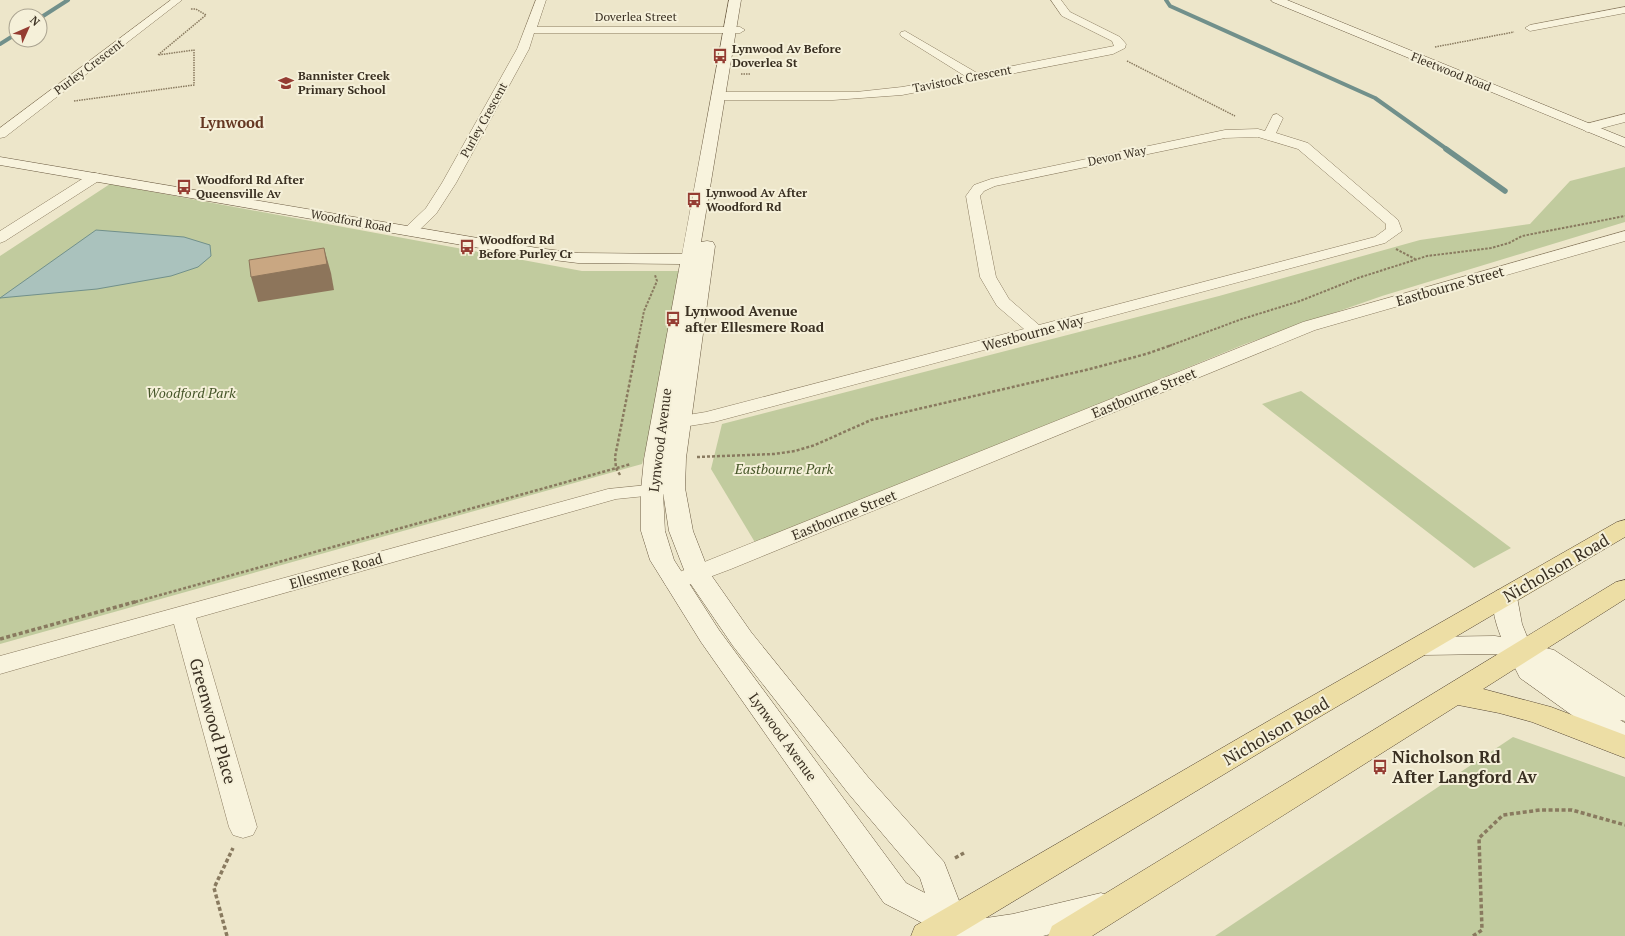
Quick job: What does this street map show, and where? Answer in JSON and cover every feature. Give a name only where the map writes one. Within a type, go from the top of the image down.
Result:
[{"type":"main road","name":"Nicholson Road","points":[[943,931],[1625,527]]},
{"type":"main road","points":[[1064,936],[1625,588]]},
{"type":"main road","points":[[1453,694],[1501,702],[1558,719],[1625,747]]},
{"type":"street","name":"Purley Crescent","points":[[0,134],[177,0]]},
{"type":"street","name":"Purley Crescent","points":[[410,231],[431,211],[449,183],[524,49],[541,0]]},
{"type":"street","name":"Lynwood Avenue","points":[[735,0],[735,30]]},
{"type":"street","name":"Lynwood Avenue","points":[[745,0],[735,30],[670,424],[665,458],[663,489],[654,531],[662,560],[686,578],[742,639],[858,785],[933,871],[943,931]]},
{"type":"street","points":[[1056,0],[1060,9],[1066,14],[1116,39],[1120,44],[1119,48],[1108,52]]},
{"type":"street","name":"Fleetwood Road","points":[[1277,0],[1587,128],[1625,142]]},
{"type":"street","points":[[1614,0],[1625,3]]},
{"type":"street","points":[[1530,28],[1625,10]]},
{"type":"street","name":"Doverlea Street","points":[[531,30],[735,30]]},
{"type":"street","points":[[905,34],[976,77]]},
{"type":"street","name":"Tavistock Crescent","points":[[724,96],[839,97],[867,95],[976,77],[1108,52]]},
{"type":"street","name":"Lynwood Avenue","points":[[712,215],[724,96]]},
{"type":"street","points":[[1263,134],[1277,118]]},
{"type":"street","points":[[1587,128],[1625,118]]},
{"type":"street","name":"Devon Way","points":[[1037,332],[1003,302],[988,277],[974,196],[979,188],[991,183],[1225,134],[1263,134],[1303,146],[1393,223]]},
{"type":"street","name":"Woodford Road","points":[[0,161],[564,256],[697,259]]},
{"type":"street","points":[[0,238],[95,178]]},
{"type":"street","name":"Westbourne Way","points":[[670,424],[707,418],[1037,332],[1385,238],[1394,231],[1393,223]]},
{"type":"street","name":"Lynwood Avenue","points":[[697,259],[709,231]]},
{"type":"street","name":"Eastbourne Street","points":[[686,578],[1310,326],[1625,236]]},
{"type":"street","name":"Ellesmere Road","points":[[0,665],[615,493],[663,489]]},
{"type":"street","name":"Lynwood Avenue","points":[[686,578],[710,636],[896,893],[943,931],[986,933],[1013,929],[1119,903]]},
{"type":"street","points":[[1505,597],[1509,624],[1520,652],[1530,671],[1625,738]]},
{"type":"street","name":"Greenwood Place","points":[[183,614],[243,827]]},
{"type":"street","points":[[1422,646],[1475,644],[1495,646],[1545,657],[1625,711]]},
{"type":"path","points":[[108,96],[194,85],[194,50],[158,55],[206,15],[196,9],[190,9]]},
{"type":"path","points":[[1403,52],[1530,28]]},
{"type":"path","points":[[1108,52],[1255,126],[1263,134]]},
{"type":"path","points":[[740,74],[751,74]]},
{"type":"path","points":[[0,639],[616,468],[665,458],[774,454],[794,451],[815,445],[871,420],[1090,369],[1146,354],[1242,319],[1300,301],[1358,278],[1427,256],[1491,248],[1510,243],[1522,236],[1625,216]]},
{"type":"path","points":[[616,468],[615,457],[644,311],[657,281],[655,275],[645,266],[647,259]]},
{"type":"path","points":[[1473,936],[1482,930],[1479,838],[1503,815],[1540,810],[1572,810],[1625,826]]},
{"type":"path","points":[[227,936],[214,888],[243,827]]},
{"type":"green space","name":"Eastbourne Park","points":[[1625,167],[1625,222],[1382,296],[1245,344],[756,544],[711,469],[722,424],[1219,296],[1420,240],[1530,224],[1570,181]]},
{"type":"green space","name":"Woodford Park","points":[[110,184],[582,271],[680,271],[678,317],[642,464],[0,644],[0,256]]},
{"type":"green space","points":[[1301,391],[1511,548],[1474,568],[1262,404]]},
{"type":"green space","points":[[1513,737],[1625,777],[1625,936],[1215,936]]},
{"type":"water","points":[[96,230],[184,237],[210,245],[211,256],[198,267],[171,276],[97,289],[0,298]]},
{"type":"building","points":[[324,248],[327,264],[251,277],[249,260]]},
{"type":"waterway","points":[[48,13],[68,0]]},
{"type":"waterway","points":[[1166,0],[1170,6],[1375,98],[1448,150]]},
{"type":"waterway","points":[[0,44],[8,39]]},
{"type":"waterway","points":[[1446,149],[1505,191]]},
{"type":"place","name":"Lynwood Av Before Doverlea St","points":[[720,56]]},
{"type":"place","name":"Bannister Creek Primary School","points":[[286,83]]},
{"type":"place","name":"Woodford Rd After Queensville Av","points":[[184,187]]},
{"type":"place","name":"Lynwood Av After Woodford Rd","points":[[694,200]]},
{"type":"place","name":"Woodford Rd Before Purley Cr","points":[[467,247]]},
{"type":"place","name":"Lynwood Avenue after Ellesmere Road","points":[[673,319]]},
{"type":"place","name":"Nicholson Rd After Langford Av","points":[[1380,767]]},
{"type":"district","name":"Lynwood","points":[[232,123]]}]
